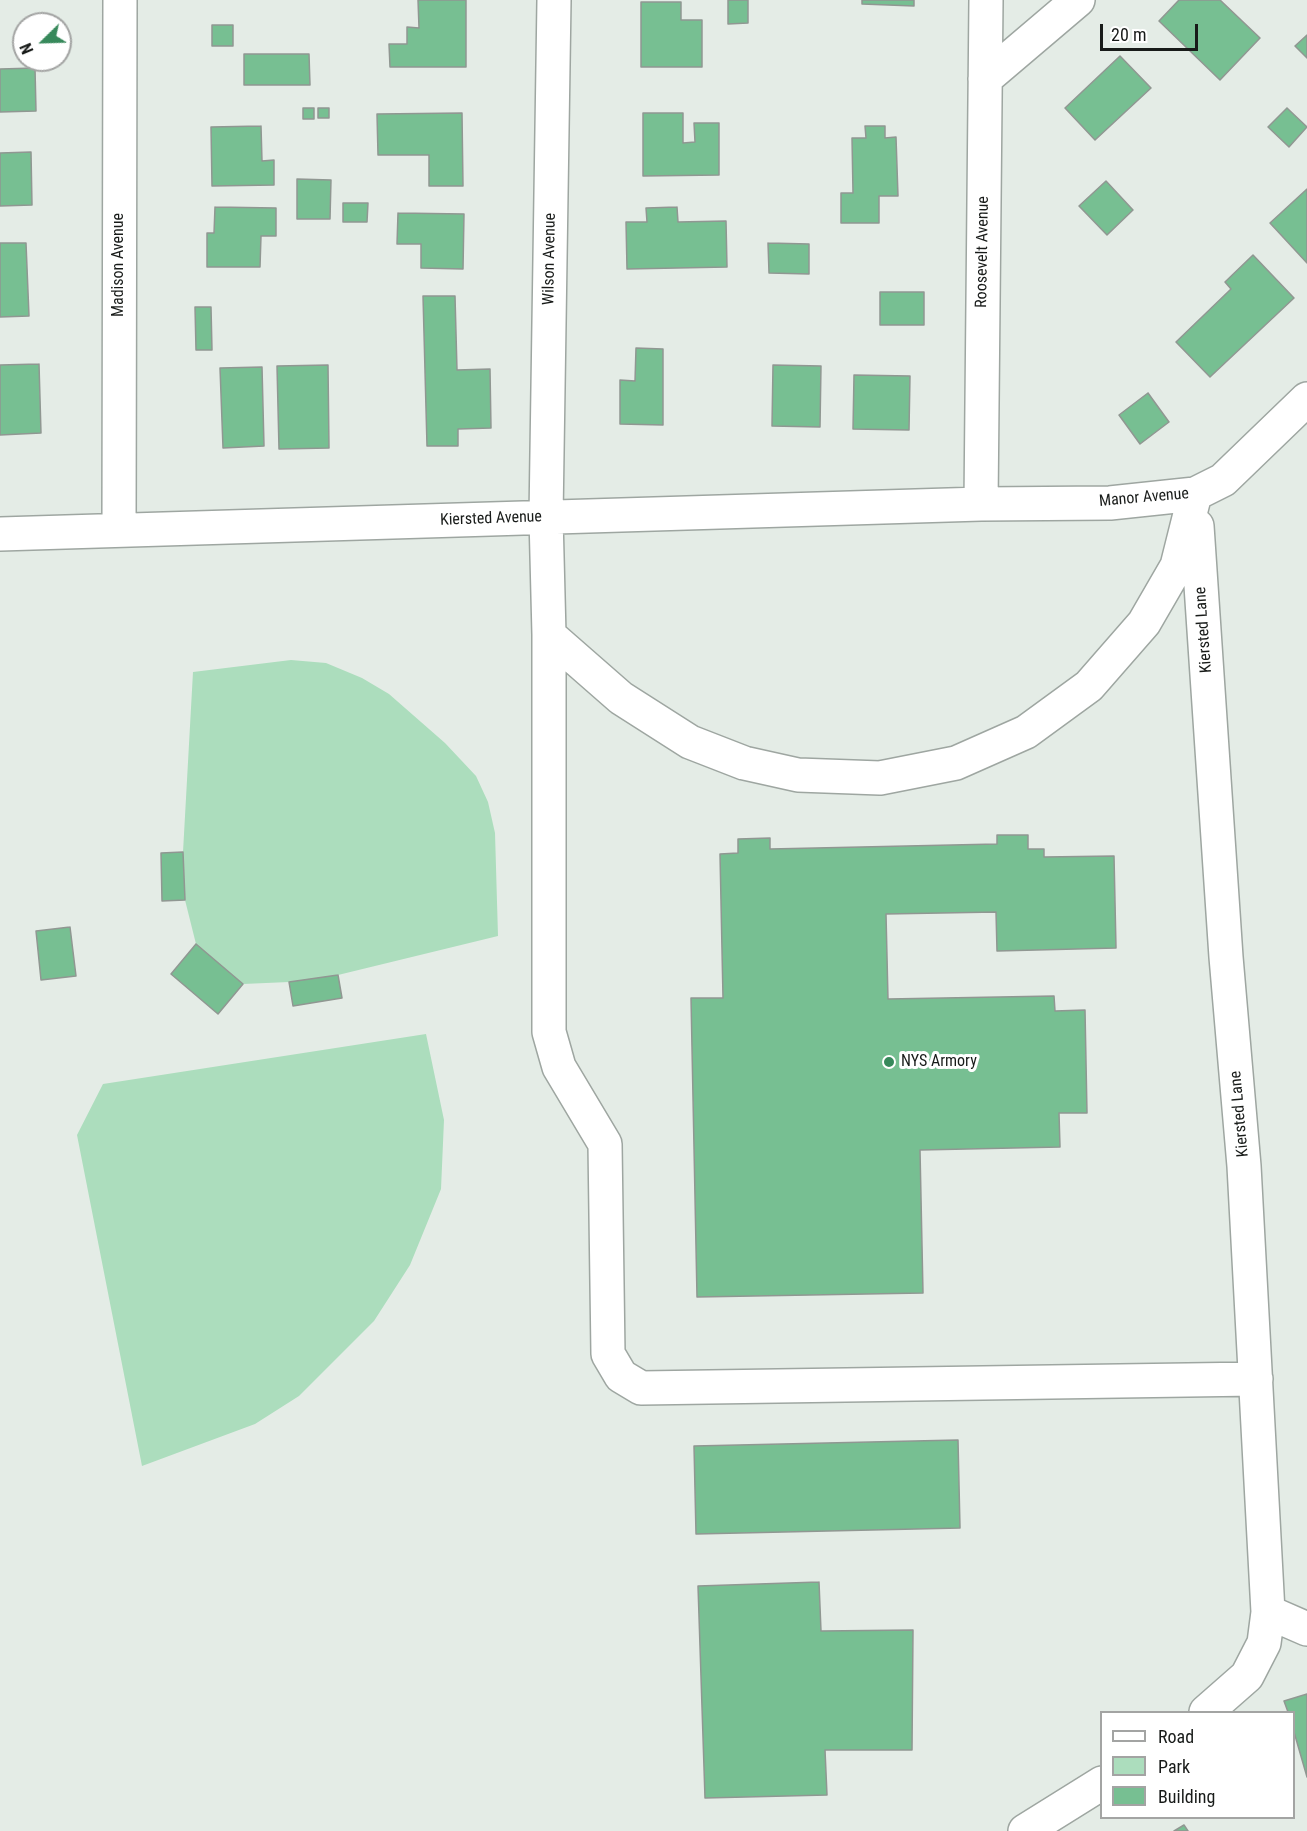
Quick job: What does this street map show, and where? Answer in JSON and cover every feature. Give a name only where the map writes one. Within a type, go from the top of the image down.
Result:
[{"type":"street","name":"Madison Avenue","points":[[119,529],[120,0]]},
{"type":"street","name":"Wilson Avenue","points":[[554,0],[546,517],[549,635],[549,1032],[559,1067],[604,1144],[608,1354],[621,1376],[641,1388],[1256,1379]]},
{"type":"street","name":"Roosevelt Avenue","points":[[981,504],[986,0]]},
{"type":"street","points":[[985,79],[1078,0]]},
{"type":"street","name":"Manor Avenue","points":[[981,504],[1110,503],[1195,494],[1223,480],[1307,399]]},
{"type":"street","points":[[549,635],[621,698],[690,742],[744,763],[798,774],[880,778],[956,763],[1026,732],[1089,686],[1097,677],[1144,624],[1177,566],[1195,494]]},
{"type":"street","name":"Kiersted Lane","points":[[1195,494],[1226,957],[1245,1166],[1268,1612],[1264,1643],[1247,1676],[1208,1711]]},
{"type":"street","name":"Kiersted Avenue","points":[[0,534],[981,504]]},
{"type":"street","points":[[1268,1612],[1307,1629]]},
{"type":"street","points":[[1025,1831],[1100,1784]]},
{"type":"green space","points":[[291,660],[326,663],[362,678],[389,694],[445,743],[476,776],[488,802],[495,833],[498,936],[338,975],[289,982],[243,984],[196,944],[185,900],[183,852],[193,672]]},
{"type":"green space","points":[[426,1034],[444,1120],[441,1189],[410,1265],[374,1321],[299,1396],[255,1424],[142,1466],[77,1135],[103,1084]]},
{"type":"building","points":[[418,0],[466,0],[466,67],[390,67],[389,44],[407,44],[407,27],[419,28]]},
{"type":"building","points":[[728,0],[748,0],[748,23],[728,24]]},
{"type":"building","points":[[862,0],[914,0],[914,6],[862,4]]},
{"type":"building","points":[[1179,0],[1220,0],[1260,38],[1220,80],[1159,21]]},
{"type":"building","points":[[641,2],[681,2],[681,20],[702,20],[702,67],[641,67]]},
{"type":"building","points":[[212,25],[233,25],[233,46],[212,46]]},
{"type":"building","points":[[1307,35],[1307,58],[1295,46]]},
{"type":"building","points":[[244,54],[309,54],[310,85],[244,85]]},
{"type":"building","points":[[1120,56],[1151,88],[1095,140],[1065,108]]},
{"type":"building","points":[[0,69],[12,69],[12,72],[35,72],[36,111],[0,112]]},
{"type":"building","points":[[303,108],[314,108],[314,119],[303,119]]},
{"type":"building","points":[[318,108],[329,108],[329,118],[318,118]]},
{"type":"building","points":[[1287,108],[1307,127],[1289,147],[1268,127]]},
{"type":"building","points":[[462,113],[463,186],[429,186],[429,155],[378,155],[377,114]]},
{"type":"building","points":[[643,113],[683,113],[683,143],[695,142],[694,123],[719,123],[719,175],[643,176]]},
{"type":"building","points":[[261,126],[262,161],[274,160],[274,185],[212,186],[211,127]]},
{"type":"building","points":[[865,126],[885,126],[885,138],[896,137],[898,196],[879,196],[879,223],[841,223],[841,193],[853,193],[852,138],[866,138]]},
{"type":"building","points":[[31,152],[32,205],[0,206],[0,153]]},
{"type":"building","points":[[297,179],[331,180],[330,219],[297,219]]},
{"type":"building","points":[[1106,181],[1133,210],[1107,235],[1079,206]]},
{"type":"building","points":[[1307,189],[1307,263],[1270,223]]},
{"type":"building","points":[[343,203],[368,203],[367,222],[343,222]]},
{"type":"building","points":[[215,207],[276,208],[276,236],[261,236],[260,267],[207,267],[207,233],[214,233]]},
{"type":"building","points":[[677,207],[678,222],[726,221],[727,267],[627,269],[626,222],[647,222],[646,208]]},
{"type":"building","points":[[398,213],[464,214],[463,269],[421,268],[421,244],[397,244]]},
{"type":"building","points":[[0,243],[26,243],[29,316],[0,317]]},
{"type":"building","points":[[768,243],[809,244],[809,274],[769,273]]},
{"type":"building","points":[[1253,255],[1294,298],[1210,377],[1176,342],[1231,289],[1225,282]]},
{"type":"building","points":[[880,292],[924,292],[924,325],[880,325]]},
{"type":"building","points":[[423,296],[455,296],[457,370],[490,369],[491,428],[458,429],[458,446],[427,446]]},
{"type":"building","points":[[195,307],[211,307],[212,350],[196,350]]},
{"type":"building","points":[[636,348],[663,349],[663,425],[620,424],[620,380],[635,381]]},
{"type":"building","points":[[39,364],[41,433],[0,435],[0,365]]},
{"type":"building","points":[[328,365],[329,448],[279,449],[277,366]]},
{"type":"building","points":[[773,365],[821,366],[820,427],[772,426]]},
{"type":"building","points":[[262,367],[264,446],[223,448],[220,368]]},
{"type":"building","points":[[854,375],[910,376],[909,430],[853,429]]},
{"type":"building","points":[[1148,393],[1169,422],[1140,444],[1119,415]]},
{"type":"building","name":"NYS Armory","points":[[997,835],[1028,835],[1028,849],[1044,849],[1044,857],[1114,856],[1116,948],[997,951],[996,912],[886,914],[888,999],[1054,996],[1055,1011],[1085,1010],[1087,1113],[1059,1113],[1060,1147],[920,1150],[923,1293],[697,1297],[691,998],[723,998],[720,854],[738,853],[738,839],[770,838],[770,849],[997,844]]},
{"type":"building","points":[[183,852],[185,900],[162,901],[161,853]]},
{"type":"building","points":[[70,927],[76,976],[41,980],[36,931]]},
{"type":"building","points":[[196,944],[243,984],[218,1014],[171,974]]},
{"type":"building","points":[[338,975],[342,998],[293,1006],[289,982]]},
{"type":"building","points":[[958,1440],[960,1528],[696,1534],[694,1446]]},
{"type":"building","points":[[819,1582],[821,1631],[913,1630],[912,1750],[825,1750],[827,1795],[705,1798],[698,1586]]},
{"type":"building","points":[[1307,1694],[1307,1777],[1295,1735],[1295,1711],[1288,1711],[1284,1701]]},
{"type":"building","points":[[1184,1825],[1188,1831],[1174,1831]]},
{"type":"place","name":"NYS Armory","points":[[889,1062]]}]
